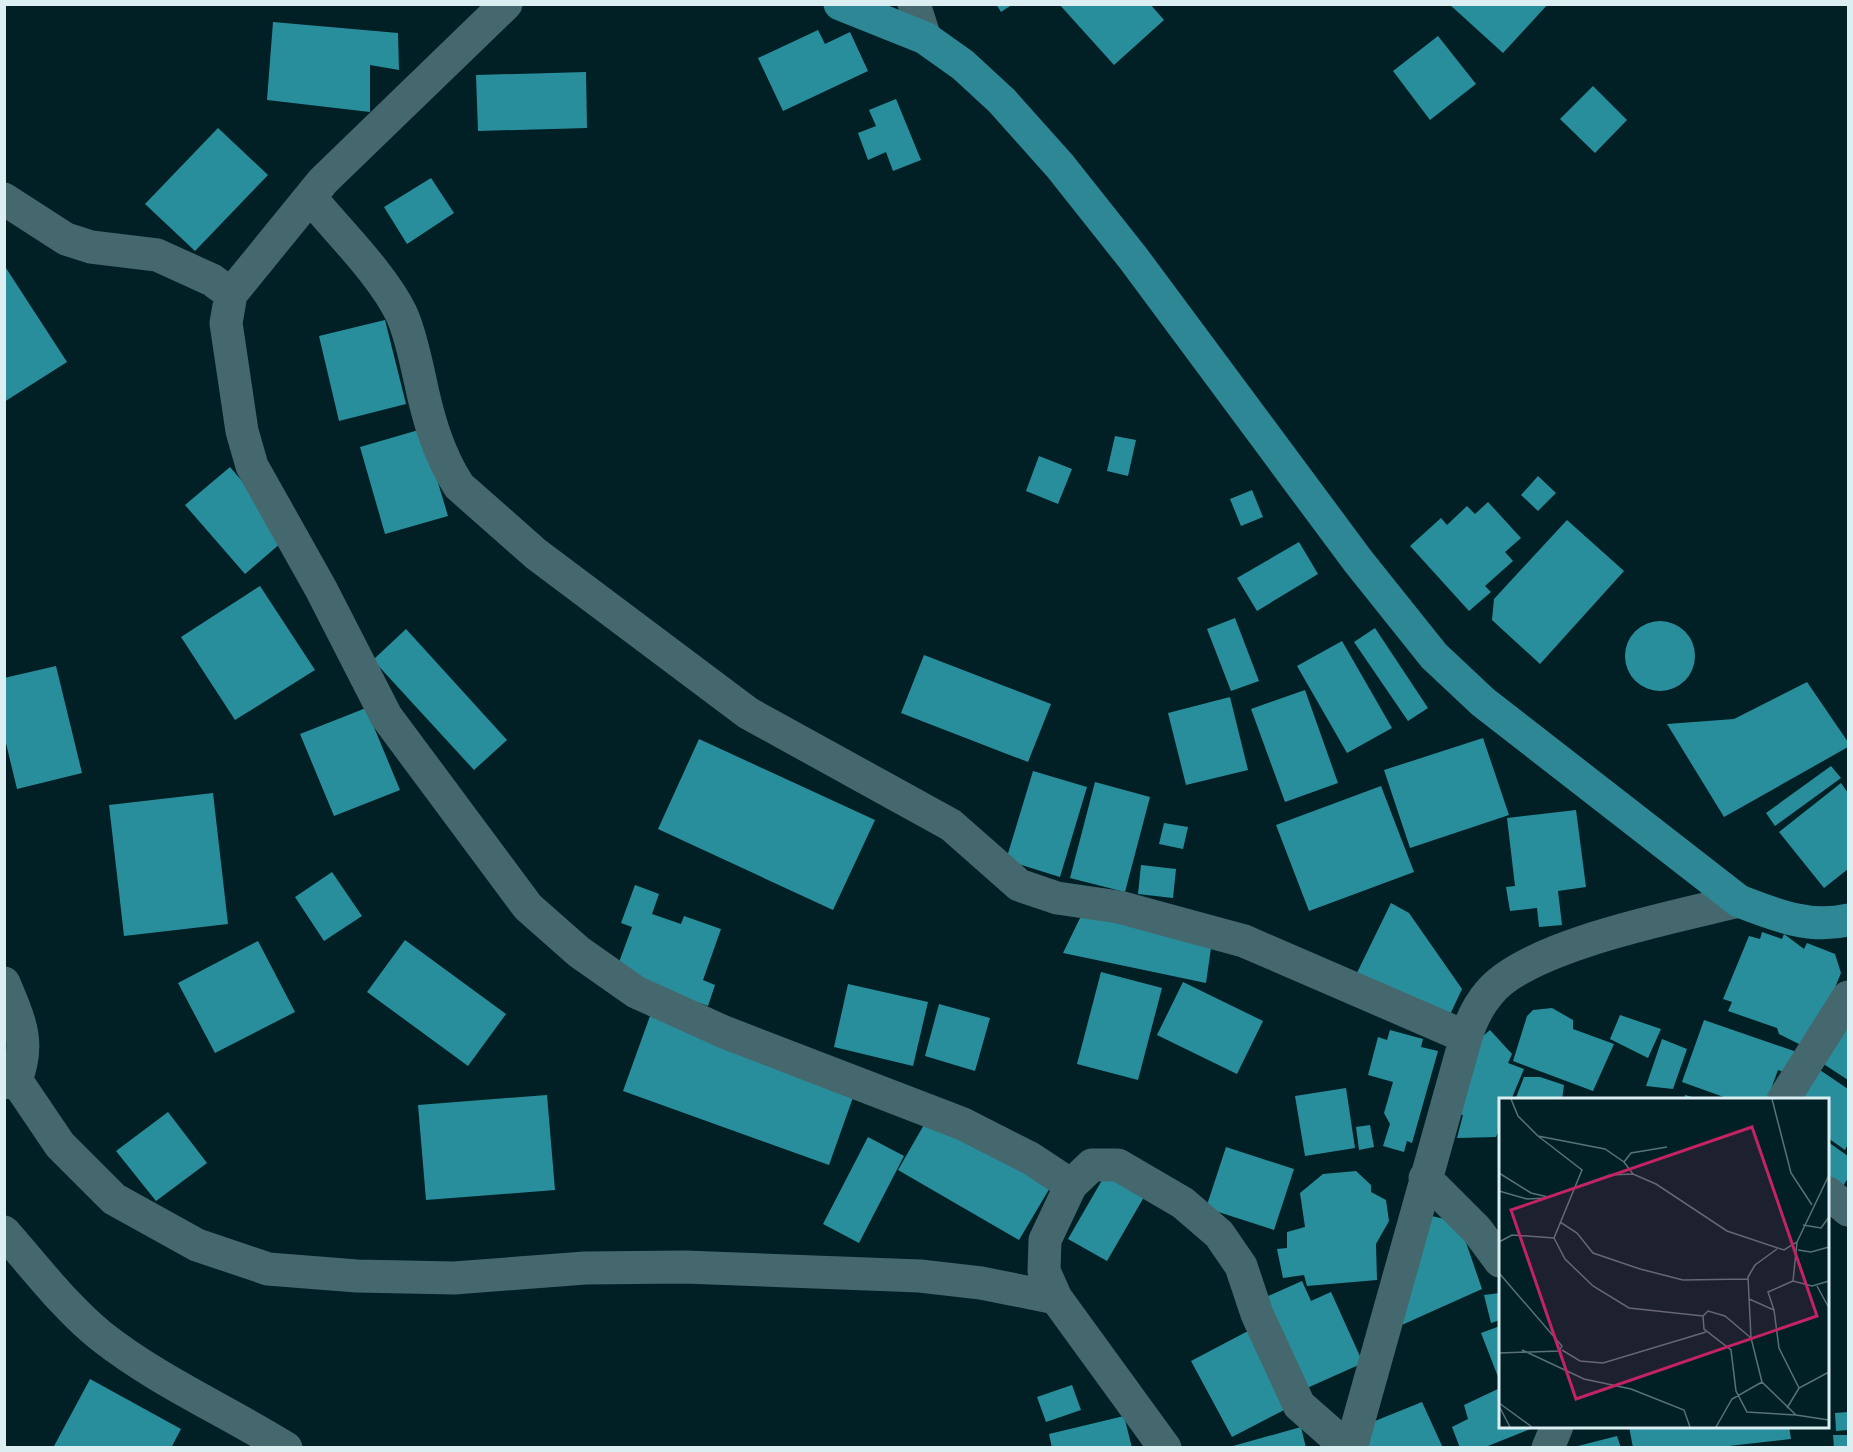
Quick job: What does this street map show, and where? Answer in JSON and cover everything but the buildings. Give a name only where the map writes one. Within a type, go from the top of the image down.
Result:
[{"type":"main road","points":[[840,4],[925,38],[963,65],[1002,101],[1060,166],[1133,258],[1358,561],[1434,656],[1483,702],[1739,901],[1782,917],[1820,924],[1848,920]]},
{"type":"street","points":[[506,4],[323,181],[231,294],[226,323],[242,431],[252,466],[321,589],[386,716],[528,907],[579,952],[636,992],[724,1032],[963,1124],[1030,1158],[1071,1185]]},
{"type":"street","points":[[914,4],[925,38]]},
{"type":"street","points":[[310,197],[387,290],[401,313],[412,343],[429,422],[450,473],[459,486],[536,554],[748,713],[951,825],[1019,885],[1057,898],[1119,907],[1244,941],[1466,1037]]},
{"type":"street","points":[[4,199],[66,238],[91,247],[157,255],[212,280],[231,294]]},
{"type":"street","points":[[1165,1448],[1056,1298],[1044,1271],[1045,1240],[1071,1185],[1092,1165],[1118,1165],[1183,1203],[1219,1234],[1241,1266],[1257,1314],[1299,1405],[1349,1448],[1466,1037],[1472,1019],[1490,991],[1518,970],[1611,933],[1739,901]]},
{"type":"street","points":[[4,983],[21,1024],[25,1058],[10,1081],[60,1145],[114,1199],[197,1245],[268,1269],[357,1276],[454,1278],[585,1268],[685,1267],[920,1276],[981,1283],[1056,1298]]},
{"type":"street","points":[[1784,1098],[1848,997]]},
{"type":"street","points":[[1425,1178],[1477,1230],[1499,1260]]},
{"type":"street","points":[[1829,1195],[1848,1210]]},
{"type":"street","points":[[4,1232],[44,1278],[100,1335],[158,1376],[286,1448]]},
{"type":"street","points":[[1548,1448],[1556,1428]]}]
